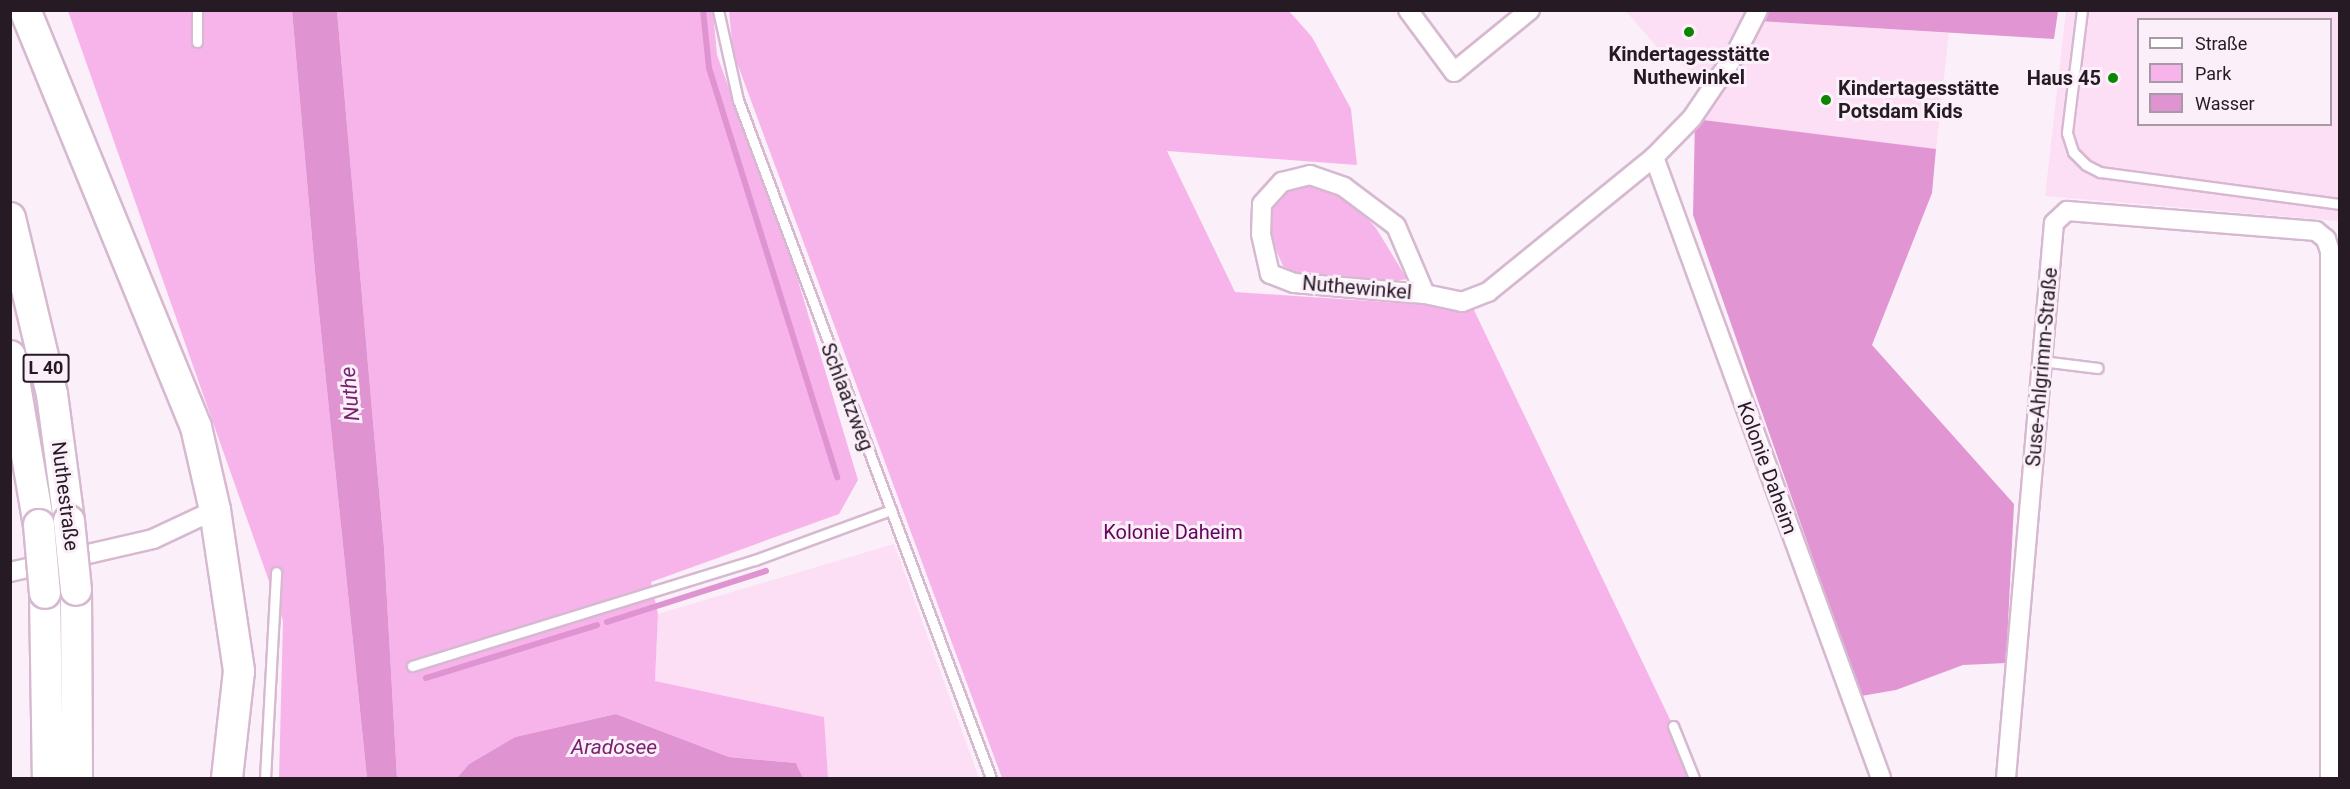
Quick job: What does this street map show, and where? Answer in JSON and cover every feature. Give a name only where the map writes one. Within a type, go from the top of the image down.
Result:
[{"type":"highway","points":[[25,10],[196,427],[216,510],[239,671],[227,778]]},
{"type":"highway","name":"Nuthestraße","points":[[10,218],[52,394],[69,521],[76,590],[77,778]]},
{"type":"highway","name":"Nuthestraße","points":[[10,356],[39,525],[50,700],[48,778]]},
{"type":"street","points":[[1408,10],[1454,72],[1530,10]]},
{"type":"street","name":"Nuthewinkel","points":[[1425,294],[1396,226],[1344,187],[1310,175],[1282,182],[1262,204],[1261,234],[1270,274],[1294,284],[1425,294],[1462,302],[1488,292],[1654,157],[1692,118],[1714,88],[1758,10]]},
{"type":"street","name":"Kolonie Daheim","points":[[1654,157],[1881,778]]},
{"type":"street","name":"Suse-Ahlgrimm-Straße","points":[[2006,778],[2054,223],[2067,211],[2316,231],[2326,239],[2330,251],[2330,778]]},
{"type":"street","points":[[10,572],[153,539],[216,510]]},
{"type":"lane","points":[[197,10],[198,42]]},
{"type":"lane","name":"Schlaatzweg","points":[[718,10],[738,100],[991,778]]},
{"type":"lane","points":[[2082,10],[2067,133],[2073,152],[2086,165],[2100,172],[2340,204]]},
{"type":"lane","points":[[2042,361],[2098,368]]},
{"type":"lane","points":[[412,666],[755,560],[891,510]]},
{"type":"lane","points":[[265,778],[276,572]]},
{"type":"lane","points":[[1673,726],[1694,778]]},
{"type":"shaded area","points":[[1763,10],[2058,11],[2054,39],[1758,21]]},
{"type":"shaded area","name":"Kindertagesstätte Nuthewinkel","points":[[1626,11],[1746,11],[1707,80],[1662,53]]},
{"type":"shaded area","points":[[2066,11],[2339,11],[2339,221],[2045,196]]},
{"type":"shaded area","name":"Kindertagesstätte Potsdam Kids","points":[[1758,21],[1949,33],[1936,149],[1695,119]]},
{"type":"shaded area","points":[[1695,119],[1936,149],[1932,193],[1872,345],[2014,504],[2006,663],[1963,665],[1896,690],[1861,696],[1693,215]]},
{"type":"shaded area","points":[[894,544],[979,778],[828,778],[824,717],[655,681],[658,614]]},
{"type":"green space","points":[[68,11],[292,11],[316,283],[367,778],[279,778],[283,621]]},
{"type":"green space","points":[[337,11],[713,11],[717,55],[796,274],[858,480],[839,514],[651,582],[658,614],[655,681],[824,717],[828,778],[803,778],[796,763],[729,757],[616,714],[515,737],[469,764],[457,778],[397,778],[384,547]]},
{"type":"green space","name":"Kolonie Daheim","points":[[729,11],[1289,11],[1312,37],[1351,109],[1357,165],[1167,151],[1235,292],[1473,308],[1698,778],[1002,778],[733,52]]},
{"type":"green space","points":[[1310,184],[1347,197],[1376,228],[1407,279],[1375,284],[1306,278],[1283,266],[1270,236],[1269,213],[1287,190]]},
{"type":"water","name":"Nuthe","points":[[292,11],[337,11],[384,547],[397,778],[367,778],[316,283]]},
{"type":"water","name":"Aradosee","points":[[616,714],[729,757],[796,763],[803,778],[457,778],[469,764],[515,737]]},
{"type":"waterway","points":[[703,10],[709,68],[837,477]]},
{"type":"waterway","points":[[607,622],[766,571]]},
{"type":"waterway","points":[[426,678],[597,625]]},
{"type":"place","name":"Kindertagesstätte Nuthewinkel","points":[[1689,32]]},
{"type":"place","name":"Haus 45","points":[[2113,78]]},
{"type":"place","name":"Kindertagesstätte Potsdam Kids","points":[[1826,100]]}]
